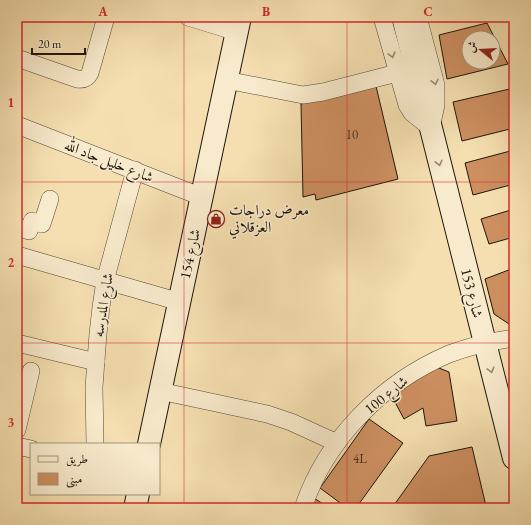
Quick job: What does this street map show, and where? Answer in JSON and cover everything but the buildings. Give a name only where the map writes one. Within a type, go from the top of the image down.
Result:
[{"type":"street","points":[[17,58],[77,79],[85,79],[90,73],[106,17]]},
{"type":"street","points":[[188,17],[238,24]]},
{"type":"street","points":[[382,17],[407,105],[412,113],[431,126]]},
{"type":"street","points":[[403,17],[431,126]]},
{"type":"street","name":"شارع 153","points":[[418,17],[436,85],[436,106],[431,126],[484,343],[514,458]]},
{"type":"street","name":"شارع 154","points":[[149,443],[238,24]]},
{"type":"street","points":[[226,80],[302,95],[323,92],[397,73]]},
{"type":"street","name":"شارع خليل جاد الله","points":[[17,125],[202,197]]},
{"type":"street","name":"شارع المدرسه","points":[[95,443],[94,413],[96,362],[105,281],[135,170]]},
{"type":"street","points":[[17,227],[29,230],[32,222],[42,224],[50,199]]},
{"type":"street","points":[[17,255],[180,302]]},
{"type":"street","name":"شارع 100","points":[[303,508],[320,470],[336,443],[365,410],[387,391],[411,374],[450,354],[484,343],[514,338]]},
{"type":"street","points":[[17,344],[96,362]]},
{"type":"street","points":[[17,430],[31,371]]},
{"type":"street","points":[[160,391],[267,414],[291,422],[336,443]]},
{"type":"street","points":[[17,446],[30,449]]},
{"type":"street","points":[[135,508],[138,495]]},
{"type":"place","name":"معرض دراجات العزقلاني","points":[[216,219]]}]
